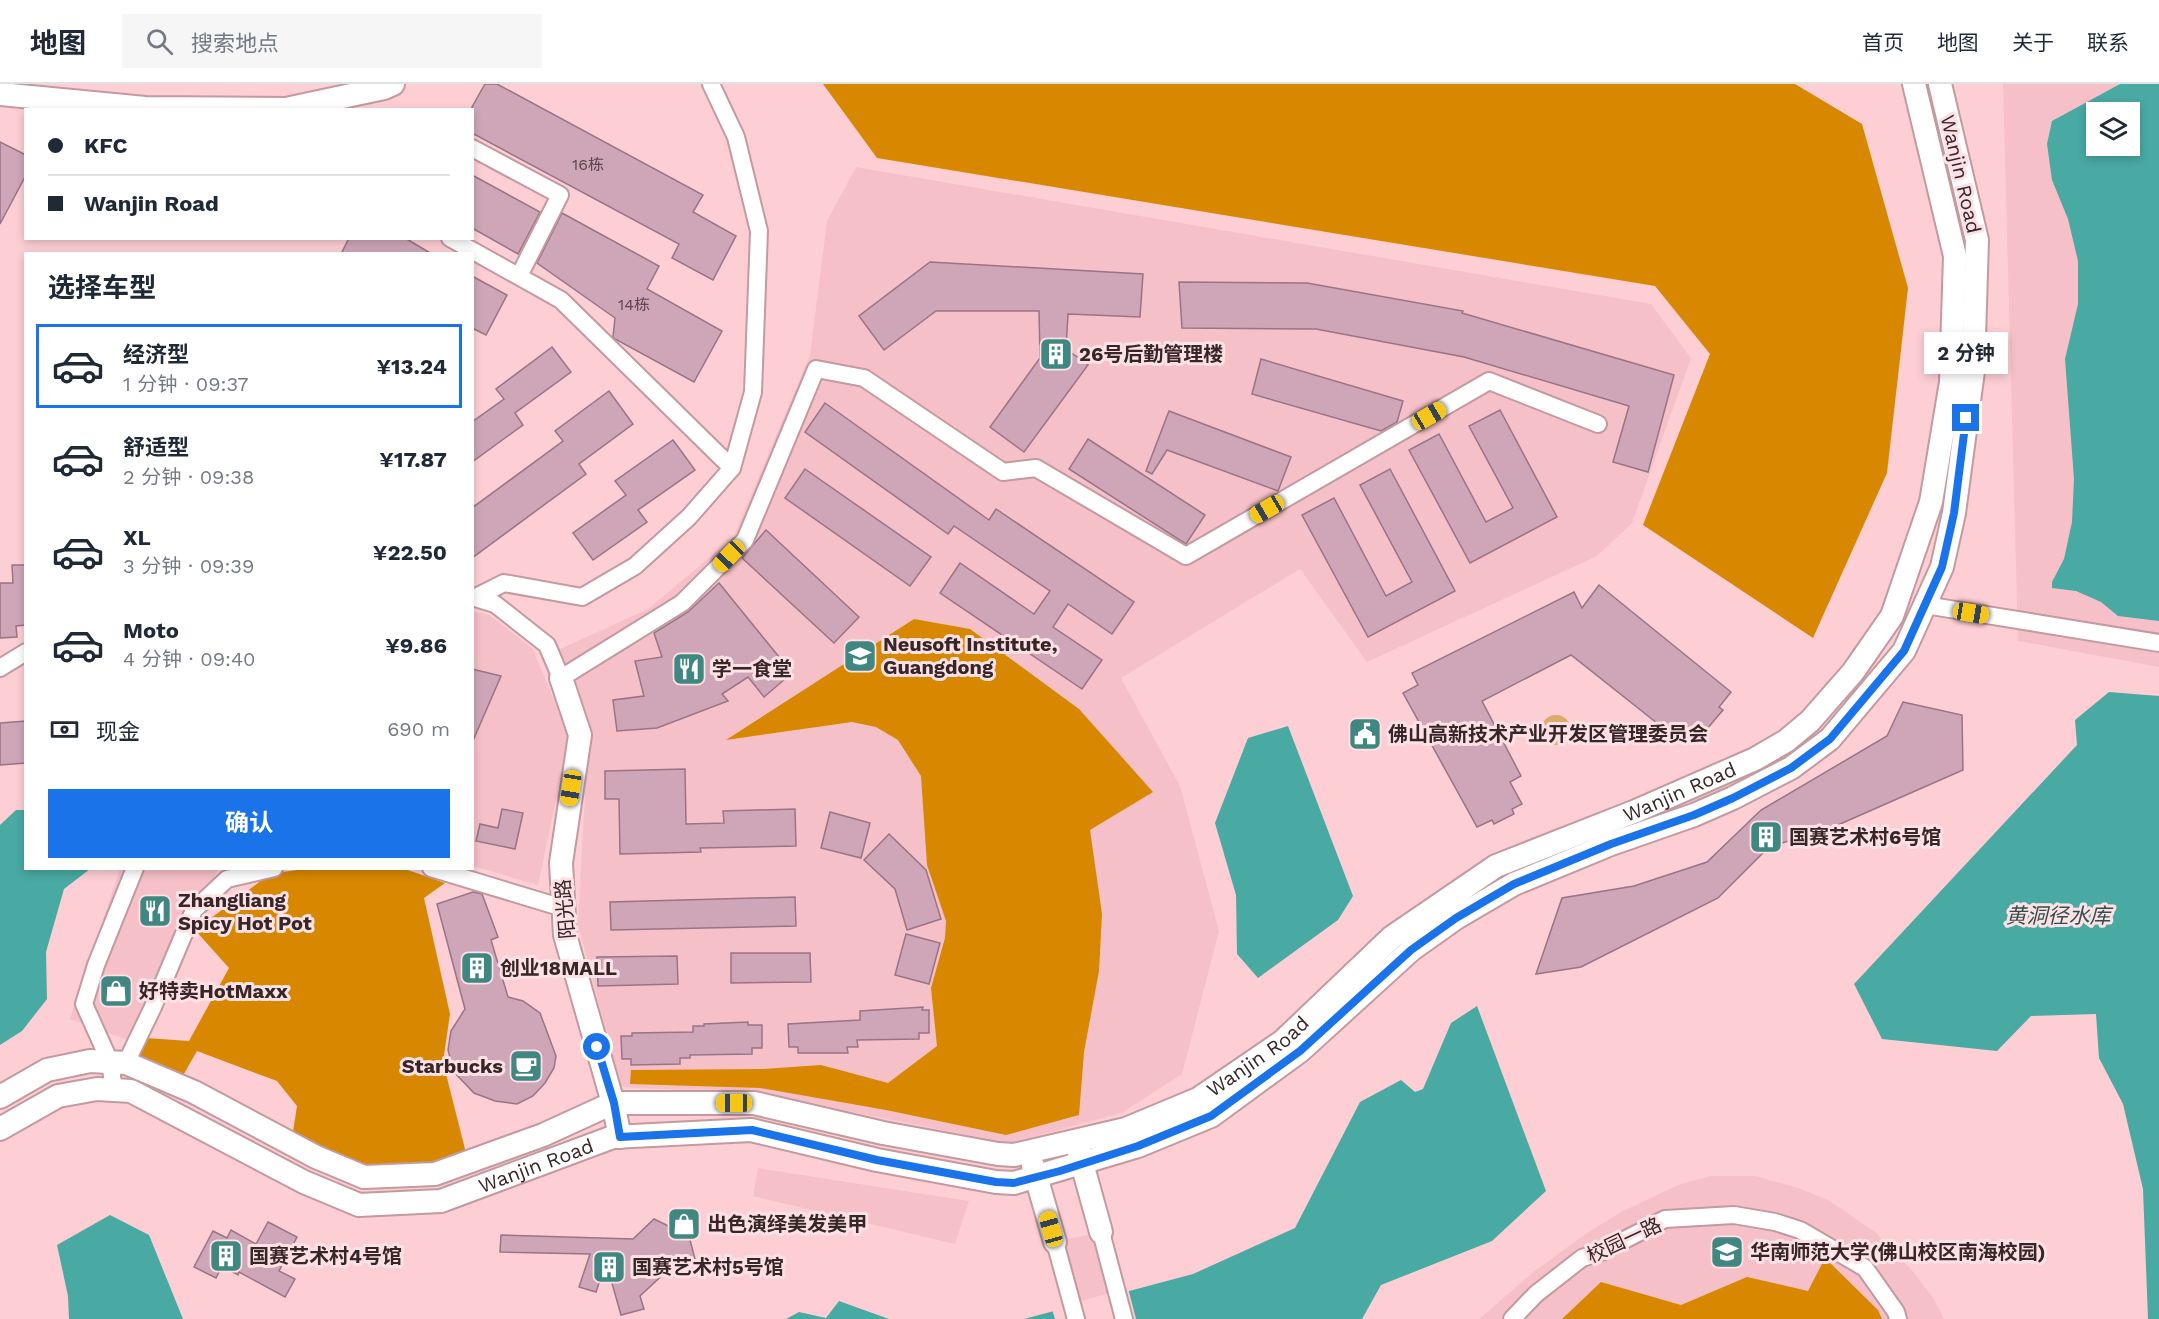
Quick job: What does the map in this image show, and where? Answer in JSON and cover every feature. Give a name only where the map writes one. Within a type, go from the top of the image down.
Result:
[{"type":"street","points":[[291,108],[384,88],[393,84]]},
{"type":"street","points":[[474,597],[504,583],[582,597],[635,567],[689,517],[732,468],[753,392],[759,231],[736,137],[711,84]]},
{"type":"street","name":"Wanjin Road","points":[[0,1097],[47,1070],[90,1061],[118,1063],[194,1092],[316,1157],[364,1177],[435,1174],[543,1135],[614,1103],[754,1103],[883,1133],[1014,1155],[1126,1129],[1198,1100],[1282,1041],[1392,937],[1496,866],[1636,811],[1755,759],[1786,741],[1810,721],[1853,672],[1892,616],[1931,502],[1951,382],[1955,256],[1914,84]]},
{"type":"street","name":"Wanjin Road","points":[[0,1129],[58,1096],[97,1089],[131,1091],[304,1182],[359,1205],[441,1201],[613,1137],[752,1130],[877,1160],[996,1182],[1014,1183],[1138,1146],[1211,1116],[1300,1051],[1411,950],[1456,918],[1514,884],[1611,844],[1694,815],[1791,768],[1830,739],[1904,651],[1942,567],[1954,513],[1973,371],[1977,240],[1940,84]]},
{"type":"street","points":[[0,94],[145,108]]},
{"type":"street","points":[[474,149],[560,195],[519,276]]},
{"type":"street","points":[[454,240],[561,300],[732,468]]},
{"type":"street","points":[[474,597],[495,604],[547,645],[561,678],[682,603],[745,540],[816,369],[864,378],[1003,472],[1036,468],[1186,555],[1489,381],[1598,424]]},
{"type":"street","points":[[1925,605],[2159,644]]},
{"type":"street","points":[[0,668],[24,653]]},
{"type":"street","name":"阳光路","points":[[561,678],[580,735],[561,863],[565,934],[614,1103],[620,1137]]},
{"type":"street","points":[[118,1063],[84,1004],[96,965],[134,870]]},
{"type":"street","points":[[114,1090],[118,1063],[153,1007],[194,910],[227,879],[265,870]]},
{"type":"street","points":[[436,870],[563,908]]},
{"type":"street","points":[[1075,1141],[1124,1319]]},
{"type":"street","points":[[1028,1153],[1076,1319]]},
{"type":"street","name":"校园一路","points":[[1512,1319],[1536,1293],[1582,1258],[1601,1252],[1665,1219],[1734,1215],[1775,1222],[1800,1230],[1865,1268],[1896,1312],[1898,1319]]},
{"type":"shaded area","points":[[823,84],[1795,84],[1862,124],[1908,288],[1887,473],[1813,638],[1643,525],[1710,354],[1655,286],[877,158]]},
{"type":"shaded area","points":[[2003,84],[2159,84],[2159,667],[2018,641]]},
{"type":"shaded area","name":"Neusoft Institute, Guangdong","points":[[856,167],[1651,304],[1691,358],[1632,523],[1597,556],[1367,662],[1300,569],[1121,678],[1180,786],[1219,931],[1182,1074],[1122,1113],[1009,1143],[760,1094],[621,1087],[578,925],[588,740],[560,649],[648,609],[733,538],[810,355],[827,221]]},
{"type":"shaded area","points":[[474,612],[488,614],[533,649],[569,737],[538,885],[474,866]]},
{"type":"shaded area","points":[[914,619],[970,629],[1079,709],[1153,792],[1090,830],[1102,914],[1099,971],[1084,1052],[1079,1115],[1006,1135],[886,1110],[760,1088],[630,1084],[631,1070],[763,1069],[821,1065],[888,1083],[937,1046],[931,988],[945,938],[946,921],[927,865],[921,776],[898,740],[876,727],[852,722],[726,740]]},
{"type":"shaded area","points":[[1556,715],[1567,719],[1571,730],[1567,741],[1556,745],[1545,741],[1541,730],[1545,719]]},
{"type":"shaded area","points":[[120,870],[218,870],[136,1043],[70,1019]]},
{"type":"shaded area","points":[[297,870],[408,870],[445,883],[424,898],[450,1014],[443,1062],[467,1157],[434,1168],[364,1172],[292,1138],[297,1106],[277,1081],[197,1051],[181,1079],[133,1059],[146,1038],[189,1041],[229,968],[195,930],[270,874]]},
{"type":"shaded area","points":[[758,1168],[969,1201],[955,1244],[753,1196]]},
{"type":"shaded area","name":"华南师范大学(佛山校区南海校园)","points":[[1710,1176],[1756,1176],[1801,1189],[1828,1200],[1875,1232],[1911,1269],[1934,1299],[1944,1319],[1479,1319],[1536,1270],[1584,1235],[1621,1212],[1678,1185]]},
{"type":"shaded area","points":[[1101,1232],[1132,1319],[1065,1319],[1055,1242]]},
{"type":"shaded area","points":[[1825,1258],[1878,1310],[1882,1319],[1562,1319],[1601,1282],[1681,1305],[1747,1277],[1808,1291]]},
{"type":"water","points":[[2120,84],[2159,84],[2159,621],[2118,616],[2101,602],[2076,591],[2052,588],[2052,582],[2064,559],[2072,522],[2074,479],[2065,359],[2078,304],[2078,261],[2068,219],[2052,180],[2047,144],[2052,121],[2086,102],[2086,156],[2140,156],[2140,102],[2087,102]]},
{"type":"water","name":"黄洞径水库","points":[[2109,692],[2159,696],[2159,1319],[2148,1319],[2143,1189],[2123,1104],[2099,1058],[2096,1014],[2031,1016],[1997,1051],[1882,1039],[1854,984],[2077,745],[2075,720]]},
{"type":"water","points":[[1288,726],[1353,896],[1338,920],[1258,978],[1237,954],[1236,895],[1215,823],[1248,738]]},
{"type":"water","points":[[16,810],[24,810],[24,870],[89,870],[64,889],[46,952],[47,999],[22,1031],[0,1045],[0,825]]},
{"type":"water","points":[[1477,1006],[1546,1191],[1492,1241],[1381,1285],[1362,1319],[1024,1319],[1193,1274],[1295,1228],[1360,1102],[1401,1080],[1415,1092],[1423,1089],[1451,1023]]},
{"type":"water","points":[[110,1215],[149,1235],[183,1319],[69,1319],[68,1296],[57,1245]]},
{"type":"water","points":[[839,1301],[889,1319],[786,1319],[799,1312],[826,1318]]},
{"type":"pier","points":[[1128,1288],[1136,1319],[1055,1319],[1052,1309]]},
{"type":"building","points":[[485,84],[497,84],[703,195],[693,212],[736,236],[713,280],[672,258],[679,244],[474,134],[474,108],[472,107]]},
{"type":"building","points":[[0,142],[24,154],[24,179],[0,224]]},
{"type":"building","points":[[474,176],[540,212],[518,254],[474,229]]},
{"type":"building","points":[[562,213],[659,266],[647,289],[722,331],[694,382],[615,339],[613,337],[615,318],[537,263]]},
{"type":"building","points":[[348,240],[408,240],[429,252],[342,252]]},
{"type":"building","name":"26号后勤管理楼","points":[[930,262],[1143,274],[1140,317],[1068,314],[1066,349],[1088,365],[1024,452],[990,427],[1040,358],[1039,311],[936,311],[884,350],[859,316]]},
{"type":"building","points":[[474,277],[507,295],[486,335],[474,329]]},
{"type":"building","points":[[1179,282],[1307,283],[1463,311],[1462,313],[1674,375],[1648,472],[1613,462],[1629,406],[1464,357],[1316,329],[1182,328]]},
{"type":"building","points":[[552,347],[571,372],[515,413],[523,425],[474,461],[474,421],[504,399],[496,389]]},
{"type":"building","points":[[1261,359],[1403,401],[1397,422],[1381,431],[1252,394]]},
{"type":"building","points":[[609,391],[633,424],[579,464],[586,474],[474,557],[474,507],[563,441],[555,431]]},
{"type":"building","points":[[825,403],[989,520],[996,509],[1134,602],[1112,634],[1068,604],[1053,627],[1102,660],[1082,689],[940,593],[960,563],[1034,614],[1050,591],[954,526],[948,534],[805,432]]},
{"type":"building","points":[[1500,410],[1557,517],[1470,563],[1409,450],[1439,434],[1486,522],[1513,508],[1469,426]]},
{"type":"building","points":[[1169,411],[1291,457],[1278,491],[1167,450],[1152,474],[1146,471]]},
{"type":"building","points":[[1088,439],[1205,515],[1186,544],[1069,469]]},
{"type":"building","points":[[673,440],[695,470],[638,510],[647,522],[593,560],[573,533],[626,495],[615,481]]},
{"type":"building","points":[[805,469],[931,557],[910,586],[785,498]]},
{"type":"building","points":[[1390,469],[1455,591],[1368,637],[1302,515],[1334,498],[1386,596],[1412,582],[1360,485]]},
{"type":"building","points":[[766,530],[859,617],[834,643],[742,558]]},
{"type":"building","points":[[12,565],[24,565],[24,625],[16,626],[17,637],[0,638],[0,583],[13,583]]},
{"type":"building","name":"学一食堂","points":[[719,583],[792,673],[764,697],[748,677],[722,694],[728,701],[657,728],[617,731],[613,700],[644,696],[635,661],[662,657],[654,633],[688,612]]},
{"type":"building","points":[[1599,585],[1731,692],[1719,707],[1723,710],[1707,729],[1703,725],[1692,739],[1677,728],[1672,735],[1571,655],[1482,701],[1521,776],[1510,782],[1522,804],[1512,809],[1514,814],[1494,824],[1492,820],[1477,827],[1403,693],[1418,685],[1412,673],[1574,592],[1582,608]]},
{"type":"building","points":[[474,669],[501,676],[474,738]]},
{"type":"building","name":"国赛艺术村6号馆","points":[[1903,702],[1962,715],[1963,770],[1831,828],[1769,847],[1718,898],[1581,967],[1536,974],[1562,898],[1634,886],[1707,862],[1761,810],[1887,736]]},
{"type":"building","points":[[24,721],[24,763],[0,765],[0,723]]},
{"type":"building","points":[[685,769],[686,824],[724,823],[723,811],[795,809],[796,846],[700,848],[701,852],[620,854],[619,799],[605,799],[605,771]]},
{"type":"building","points":[[502,809],[523,813],[515,849],[476,841],[480,824],[498,828]]},
{"type":"building","points":[[830,812],[870,823],[861,858],[821,848]]},
{"type":"building","points":[[889,834],[926,870],[941,919],[907,930],[895,889],[864,860]]},
{"type":"building","name":"创业18MALL","points":[[473,892],[482,894],[498,937],[491,940],[508,997],[523,1001],[540,1013],[556,1056],[554,1068],[545,1083],[533,1096],[517,1104],[495,1101],[474,1093],[454,1072],[448,1050],[451,1031],[465,1009],[437,904]]},
{"type":"building","points":[[795,897],[796,926],[611,930],[610,902]]},
{"type":"building","points":[[906,934],[940,943],[929,984],[895,975]]},
{"type":"building","points":[[731,953],[810,953],[811,982],[731,983]]},
{"type":"building","points":[[677,956],[678,984],[598,986],[597,957]]},
{"type":"building","points":[[923,1007],[922,1010],[929,1010],[929,1033],[919,1033],[919,1039],[857,1040],[858,1047],[847,1047],[848,1053],[798,1053],[798,1047],[789,1047],[788,1024],[860,1020],[860,1011]]},
{"type":"building","points":[[748,1022],[748,1025],[762,1025],[762,1048],[752,1048],[752,1054],[690,1055],[690,1058],[680,1058],[680,1064],[631,1065],[631,1059],[622,1059],[621,1036],[632,1036],[632,1033],[693,1032],[693,1026],[704,1026],[704,1024]]},
{"type":"building","name":"国赛艺术村5号馆","points":[[654,1219],[689,1236],[696,1263],[683,1256],[640,1296],[644,1309],[621,1315],[606,1262],[596,1292],[579,1287],[590,1254],[500,1252],[501,1235],[633,1239]]},
{"type":"building","name":"国赛艺术村4号馆","points":[[268,1222],[297,1237],[279,1271],[295,1279],[285,1297],[239,1272],[238,1275],[222,1266],[216,1278],[194,1267],[213,1231],[227,1238],[231,1230],[256,1244]]},
{"type":"place","name":"26号后勤管理楼","points":[[1056,354]]},
{"type":"place","name":"Neusoft Institute, Guangdong","points":[[860,656]]},
{"type":"place","name":"学一食堂","points":[[689,669]]},
{"type":"place","name":"佛山高新技术产业开发区管理委员会","points":[[1365,734]]},
{"type":"place","name":"国赛艺术村6号馆","points":[[1766,837]]},
{"type":"place","name":"Zhangliang Spicy Hot Pot","points":[[155,911]]},
{"type":"place","name":"创业18MALL","points":[[477,968]]},
{"type":"place","name":"好特卖HotMaxx","points":[[116,991]]},
{"type":"place","name":"Starbucks","points":[[526,1066]]},
{"type":"place","name":"出色演绎美发美甲","points":[[684,1224]]},
{"type":"place","name":"华南师范大学(佛山校区南海校园)","points":[[1727,1252]]},
{"type":"place","name":"国赛艺术村4号馆","points":[[226,1256]]},
{"type":"place","name":"国赛艺术村5号馆","points":[[609,1267]]},
{"type":"route","points":[[597,1047],[614,1103],[620,1137],[752,1130],[877,1160],[996,1182],[1014,1183],[1060,1171],[1138,1146],[1211,1116],[1300,1051],[1411,950],[1456,918],[1514,884],[1733,798],[1791,768],[1830,739],[1904,651],[1942,567],[1954,513],[1966,418]]}]
